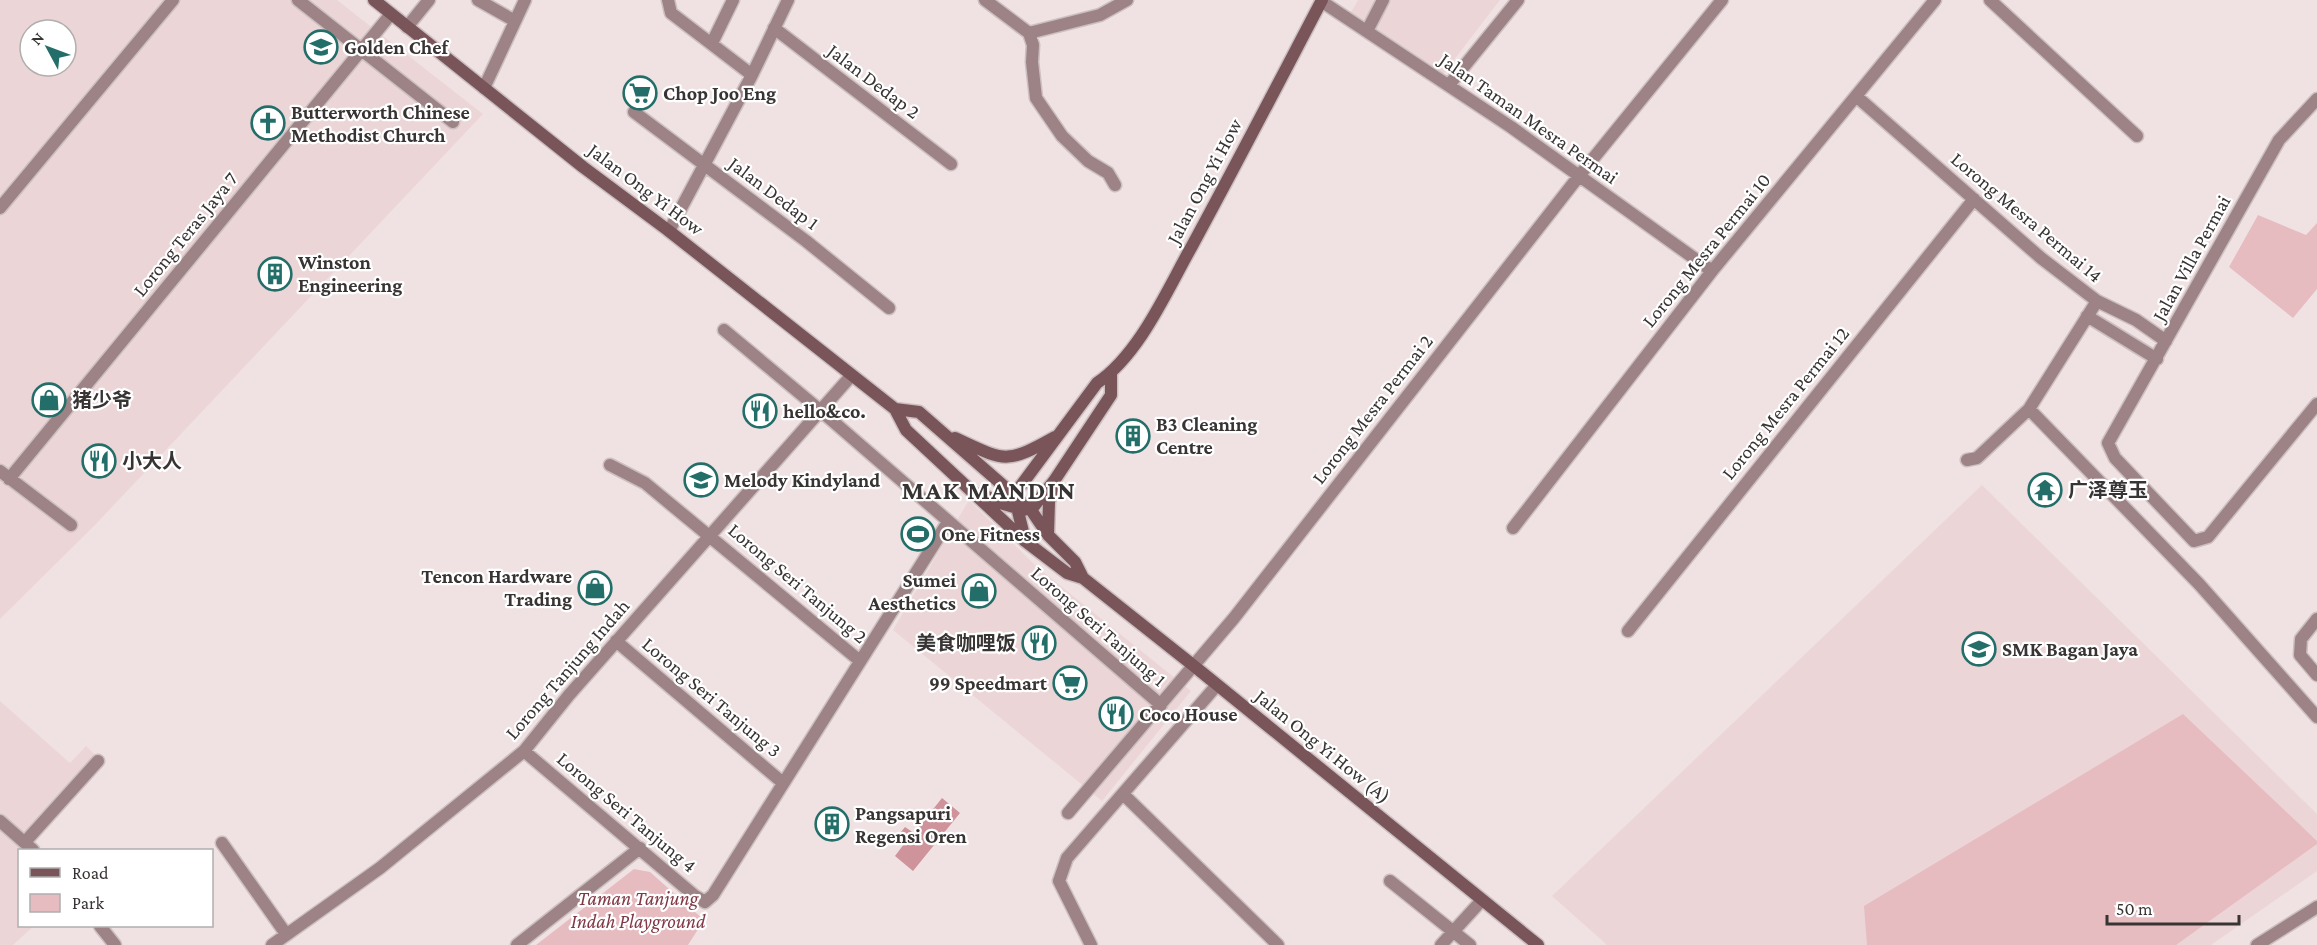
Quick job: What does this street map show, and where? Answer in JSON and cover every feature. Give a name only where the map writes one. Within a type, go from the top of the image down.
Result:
[{"type":"main road","name":"Jalan Ong Yi How","points":[[374,0],[895,409],[906,430],[1025,541]]},
{"type":"main road","name":"Jalan Ong Yi How","points":[[1014,495],[1097,383],[1111,373],[1150,321],[1210,213],[1322,0]]},
{"type":"main road","name":"Jalan Ong Yi How","points":[[895,409],[919,412],[1014,495],[1024,510],[1054,481],[1112,395],[1111,373]]},
{"type":"main road","points":[[943,432],[995,456],[1010,457],[1024,455],[1060,435]]},
{"type":"main road","points":[[1048,535],[1049,502],[1054,481]]},
{"type":"main road","points":[[967,486],[1000,503],[1024,510],[1025,541]]},
{"type":"main road","name":"Jalan Ong Yi How (A)","points":[[1024,510],[1076,562],[1083,578]]},
{"type":"main road","name":"Jalan Ong Yi How (A)","points":[[1025,541],[1067,573],[1083,578],[1538,945]]},
{"type":"street","points":[[0,208],[173,0]]},
{"type":"street","points":[[298,0],[453,122]]},
{"type":"street","points":[[408,27],[429,0]]},
{"type":"street","points":[[478,0],[515,21]]},
{"type":"street","points":[[484,88],[525,0]]},
{"type":"street","points":[[668,0],[671,14],[752,75]]},
{"type":"street","points":[[712,43],[733,0]]},
{"type":"street","points":[[669,231],[752,75],[788,0]]},
{"type":"street","points":[[985,0],[1029,33],[1033,45],[1032,62],[1036,98],[1062,136],[1088,161],[1108,174],[1115,185]]},
{"type":"street","points":[[1029,33],[1100,15],[1127,0]]},
{"type":"street","name":"Jalan Taman Mesra Permai","points":[[1322,0],[1449,85],[1712,271]]},
{"type":"street","points":[[1368,31],[1383,0]]},
{"type":"street","points":[[1449,85],[1518,0]]},
{"type":"street","name":"Lorong Mesra Permai 2","points":[[1068,813],[1194,666],[1579,176],[1722,0]]},
{"type":"street","name":"Lorong Mesra Permai 10","points":[[1513,528],[1712,271],[1935,0]]},
{"type":"street","points":[[1990,0],[2137,136]]},
{"type":"street","name":"Lorong Teras Jaya 7","points":[[5,475],[391,14]]},
{"type":"street","name":"Jalan Dedap 2","points":[[774,28],[951,164]]},
{"type":"street","name":"Lorong Mesra Permai 14","points":[[1856,96],[2041,258],[2097,300],[2029,409],[1977,458],[1967,460]]},
{"type":"street","name":"Jalan Villa Permai","points":[[2317,99],[2279,140],[2108,443],[2115,458],[2194,541],[2208,537],[2317,404]]},
{"type":"street","name":"Jalan Dedap 1","points":[[634,112],[889,308]]},
{"type":"street","name":"Lorong Mesra Permai 12","points":[[1628,631],[1974,199]]},
{"type":"street","points":[[2097,300],[2136,320],[2166,341]]},
{"type":"street","points":[[2087,316],[2157,358]]},
{"type":"street","name":"Lorong Seri Tanjung 1","points":[[724,330],[1161,705]]},
{"type":"street","name":"Lorong Tanjung Indah","points":[[272,945],[380,868],[524,751],[616,641],[852,376]]},
{"type":"street","points":[[2029,409],[2199,584],[2317,717]]},
{"type":"street","name":"Lorong Seri Tanjung 2","points":[[610,465],[645,483],[861,661]]},
{"type":"street","points":[[5,475],[70,525]]},
{"type":"street","points":[[783,783],[948,522]]},
{"type":"street","points":[[2317,619],[2301,639],[2300,655],[2317,675]]},
{"type":"street","name":"Lorong Seri Tanjung 3","points":[[616,641],[783,783]]},
{"type":"street","points":[[1091,945],[1059,881],[1066,858],[1217,685]]},
{"type":"street","name":"Lorong Seri Tanjung 4","points":[[524,751],[705,902],[713,895],[783,783]]},
{"type":"street","points":[[0,820],[29,846],[98,761]]},
{"type":"street","points":[[1123,794],[1278,945]]},
{"type":"street","points":[[222,843],[286,934]]},
{"type":"street","points":[[517,945],[640,848]]},
{"type":"street","points":[[1390,881],[1470,945]]},
{"type":"street","points":[[1441,945],[1482,900]]},
{"type":"street","points":[[2257,945],[2317,907]]},
{"type":"street","points":[[101,927],[115,945]]},
{"type":"shaded area","points":[[0,0],[337,0],[483,114],[96,524],[0,619]]},
{"type":"shaded area","points":[[1358,0],[1500,0],[1437,82],[1347,19]]},
{"type":"shaded area","name":"SMK Bagan Jaya","points":[[1982,485],[2317,814],[2317,871],[2211,945],[1607,945],[1552,896]]},
{"type":"shaded area","points":[[969,500],[1037,567],[1191,691],[1102,801],[893,630]]},
{"type":"shaded area","points":[[0,701],[70,763],[86,746],[100,759],[25,842],[32,849],[18,849],[18,927],[33,927],[13,945],[0,945]]},
{"type":"shaded area","points":[[942,798],[960,813],[913,871],[895,856],[904,844],[896,838],[905,827],[914,833]]},
{"type":"green space","points":[[2258,215],[2306,235],[2317,223],[2317,289],[2293,318],[2229,267]]},
{"type":"green space","points":[[2183,714],[2317,841],[2317,844],[2176,945],[1867,945],[1864,906]]},
{"type":"green space","name":"Taman Tanjung Indah Playground","points":[[634,869],[650,872],[704,920],[688,945],[536,945]]},
{"type":"place","name":"Golden Chef","points":[[321,47]]},
{"type":"place","name":"Chop Joo Eng","points":[[640,93]]},
{"type":"place","name":"Butterworth Chinese Methodist Church","points":[[268,123]]},
{"type":"place","name":"Winston Engineering","points":[[275,274]]},
{"type":"place","name":"猪少爷","points":[[49,400]]},
{"type":"place","name":"hello&co.","points":[[760,411]]},
{"type":"place","name":"B3 Cleaning Centre","points":[[1133,436]]},
{"type":"place","name":"小大人","points":[[99,461]]},
{"type":"place","name":"Melody Kindyland","points":[[701,480]]},
{"type":"place","name":"广泽尊玉","points":[[2045,490]]},
{"type":"place","name":"One Fitness","points":[[918,534]]},
{"type":"place","name":"Tencon Hardware Trading","points":[[595,588]]},
{"type":"place","name":"Sumei Aesthetics","points":[[979,591]]},
{"type":"place","name":"美食咖哩饭","points":[[1039,643]]},
{"type":"place","name":"SMK Bagan Jaya","points":[[1979,649]]},
{"type":"place","name":"99 Speedmart","points":[[1070,683]]},
{"type":"place","name":"Coco House","points":[[1116,714]]},
{"type":"place","name":"Pangsapuri Regensi Oren","points":[[832,824]]},
{"type":"district","name":"MAK MANDIN","points":[[989,490]]}]
